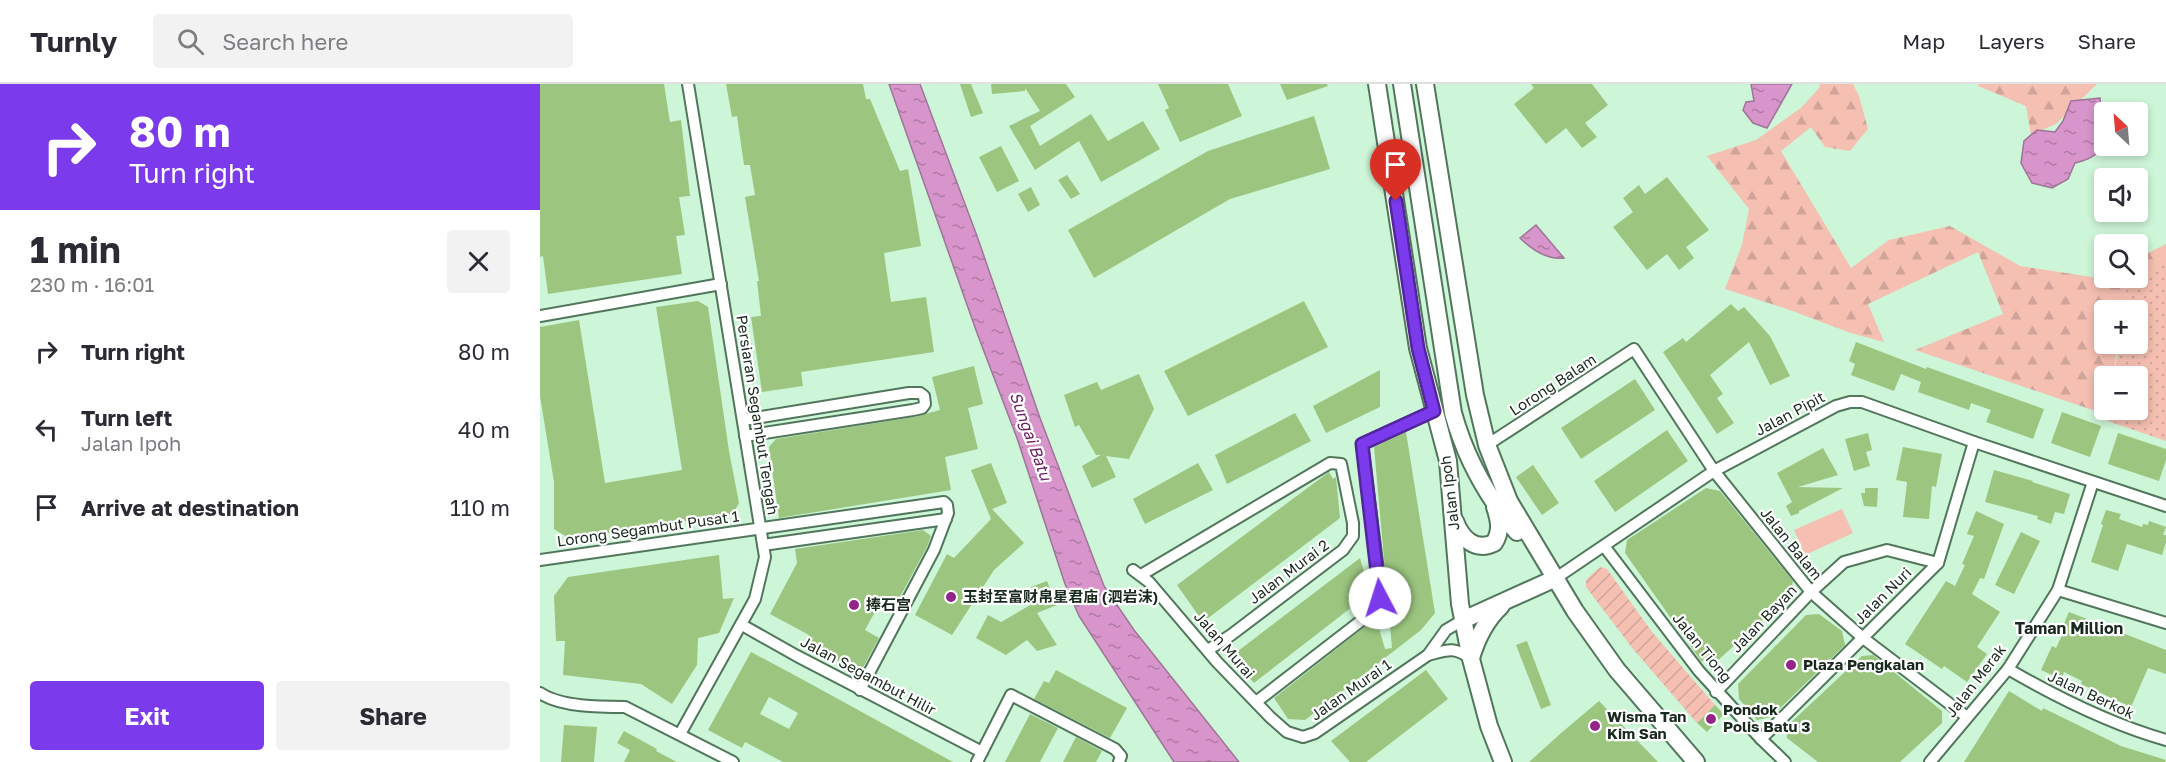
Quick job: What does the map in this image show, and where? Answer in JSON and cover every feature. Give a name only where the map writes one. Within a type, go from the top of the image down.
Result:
[{"type":"main road","name":"Jalan Ipoh","points":[[1377,84],[1418,348],[1448,461],[1463,620],[1471,659],[1503,762]]},
{"type":"main road","name":"Jalan Ipoh","points":[[1402,84],[1453,413],[1461,440],[1471,464],[1490,495],[1513,527],[1556,578]]},
{"type":"main road","points":[[1425,84],[1475,395],[1487,445],[1509,501],[1575,611],[1612,663],[1696,762]]},
{"type":"main road","points":[[1453,516],[1458,531],[1468,541],[1478,547],[1494,543],[1499,531],[1499,523],[1490,495]]},
{"type":"main road","points":[[1463,620],[1556,578]]},
{"type":"main road","points":[[1471,659],[1486,622],[1508,600]]},
{"type":"street","name":"Persiaran Segambut Tengah","points":[[680,734],[755,599],[765,557],[688,84]]},
{"type":"street","points":[[540,316],[720,284]]},
{"type":"street","name":"Lorong Balam","points":[[1487,445],[1634,349]]},
{"type":"street","name":"Jalan Balam","points":[[1634,349],[1714,471],[1811,592],[1863,638],[1967,717]]},
{"type":"street","points":[[743,420],[909,393],[920,393],[924,396],[925,404],[922,408],[745,436]]},
{"type":"street","name":"Jalan Pipit","points":[[1556,578],[1714,471],[1836,406],[1850,402],[1862,402],[2166,506]]},
{"type":"street","points":[[1256,702],[1375,610],[1380,598],[1380,586],[1362,444],[1434,411]]},
{"type":"street","name":"Jalan Nuri","points":[[1761,739],[1938,563],[1974,442]]},
{"type":"street","name":"Jalan Murai 2","points":[[1137,572],[1330,463],[1341,464],[1353,523],[1353,536],[1343,550],[1208,650]]},
{"type":"street","name":"Jalan Merak","points":[[1930,762],[2008,669],[2058,590],[2093,482]]},
{"type":"street","name":"Lorong Segambut Pusat 1","points":[[540,560],[944,502],[948,513],[946,519]]},
{"type":"street","points":[[763,545],[946,519],[934,550],[860,690]]},
{"type":"street","name":"Jalan Tiong","points":[[1604,546],[1716,692],[1785,762]]},
{"type":"street","name":"Jalan Bayan","points":[[1716,692],[1811,592],[1844,562],[1887,550],[1938,563]]},
{"type":"street","name":"Jalan Murai","points":[[1137,572],[1162,595],[1208,650],[1287,732]]},
{"type":"street","points":[[2058,590],[2166,623]]},
{"type":"street","name":"Jalan Murai 1","points":[[1287,732],[1303,737],[1310,736],[1428,655],[1446,630],[1463,620]]},
{"type":"street","name":"Jalan Segambut Hilir","points":[[742,625],[979,757]]},
{"type":"street","name":"Jalan Murai 1","points":[[1428,655],[1449,650],[1460,651],[1471,659]]},
{"type":"street","name":"Jalan Berkok","points":[[2008,669],[2046,692],[2129,730],[2166,740]]},
{"type":"street","points":[[540,693],[557,702],[625,707],[733,762]]},
{"type":"street","points":[[979,757],[1011,695],[1115,749],[1120,759]]},
{"type":"green space","points":[[1819,84],[1853,84],[1859,96],[1868,129],[1850,151],[1825,147],[1811,127],[1781,151],[1851,268],[1889,240],[1950,226],[2020,266],[2094,277],[2094,288],[2148,288],[2148,253],[2166,244],[2166,293],[2148,303],[2148,300],[2094,300],[2094,354],[2116,354],[2115,366],[2094,366],[2094,411],[1915,350],[2003,314],[1978,252],[1868,304],[1884,342],[1851,333],[1725,289],[1742,245],[1749,209],[1707,156],[1756,140],[1802,107],[1820,87]]},
{"type":"green space","points":[[1978,84],[2097,84],[2056,124],[2031,135],[2026,106],[1978,86]]},
{"type":"green space","points":[[2166,262],[2166,441],[2108,421],[2148,420],[2148,366],[2116,366],[2117,354],[2148,354],[2148,300],[2125,300],[2127,288],[2148,288],[2148,273]]},
{"type":"green space","points":[[2148,419],[2166,435],[2122,420]]},
{"type":"green space","points":[[1842,509],[1853,533],[1805,555],[1794,530]]},
{"type":"green space","points":[[1600,567],[1607,569],[1652,632],[1715,705],[1697,723],[1633,649],[1586,587],[1586,580]]},
{"type":"water","name":"Sungai Batu","points":[[889,84],[920,84],[977,236],[1040,418],[1104,586],[1134,630],[1239,762],[1174,762],[1079,616],[1065,584],[1017,438],[977,333]]},
{"type":"water","points":[[1751,84],[1792,84],[1767,128],[1753,123],[1743,110],[1746,102],[1754,101]]},
{"type":"water","points":[[2100,98],[2100,102],[2094,102],[2094,156],[2075,163],[2068,179],[2052,188],[2032,183],[2021,163],[2024,141],[2037,130],[2055,132],[2063,121],[2071,101]]},
{"type":"water","points":[[1536,225],[1564,258],[1540,253],[1520,238]]},
{"type":"building","points":[[540,84],[664,84],[670,122],[681,120],[690,196],[679,197],[685,235],[676,236],[682,274],[548,294],[543,256],[540,257]]},
{"type":"building","points":[[726,84],[863,84],[866,99],[870,99],[900,171],[908,169],[921,246],[884,253],[891,302],[926,297],[934,352],[801,372],[803,386],[762,392],[751,317],[761,316],[757,281],[759,281],[745,197],[755,195],[750,165],[744,165],[737,116],[732,117]]},
{"type":"building","points":[[960,84],[971,84],[983,113],[971,117]]},
{"type":"building","points":[[991,84],[1066,84],[1075,97],[1030,126],[1040,146],[1091,114],[1108,141],[1143,121],[1160,149],[1101,182],[1079,141],[1035,170],[1009,126],[1040,111],[1025,88],[1025,91],[992,94]]},
{"type":"building","points":[[1158,84],[1228,84],[1242,116],[1180,142],[1165,110],[1169,108]]},
{"type":"building","points":[[1280,84],[1327,84],[1328,86],[1287,100]]},
{"type":"building","points":[[1531,84],[1592,84],[1608,105],[1585,123],[1597,137],[1582,148],[1566,128],[1546,144],[1514,104],[1534,88]]},
{"type":"building","points":[[1314,116],[1330,169],[1230,199],[1094,278],[1068,230],[1208,151]]},
{"type":"building","points":[[1001,146],[1019,181],[997,192],[979,157]]},
{"type":"building","points":[[1067,175],[1080,194],[1071,199],[1058,180]]},
{"type":"building","points":[[1667,177],[1709,230],[1686,247],[1694,258],[1679,270],[1667,254],[1647,270],[1613,227],[1633,212],[1623,198],[1639,185],[1645,194]]},
{"type":"building","points":[[1031,187],[1040,205],[1028,212],[1018,194]]},
{"type":"building","points":[[698,301],[708,307],[739,503],[733,514],[570,539],[554,529],[554,482],[540,396],[540,327],[579,320],[605,483],[682,470],[656,307]]},
{"type":"building","points":[[1304,301],[1328,347],[1188,416],[1164,371]]},
{"type":"building","points":[[1731,304],[1738,311],[1744,307],[1770,336],[1790,376],[1770,385],[1749,342],[1710,375],[1723,394],[1717,398],[1734,423],[1717,434],[1663,352],[1683,338],[1686,342]]},
{"type":"building","points":[[1856,342],[1926,369],[1927,367],[2044,409],[2033,439],[1986,422],[1991,410],[1971,403],[1969,410],[1918,392],[1921,382],[1901,374],[1894,391],[1851,375],[1855,364],[1849,361]]},
{"type":"building","points":[[974,366],[983,404],[968,408],[978,449],[945,457],[951,490],[779,518],[769,447],[776,439],[914,417],[940,410],[932,377]]},
{"type":"building","points":[[1380,370],[1380,407],[1326,433],[1313,406]]},
{"type":"building","points":[[1139,374],[1154,409],[1129,459],[1106,456],[1116,477],[1092,488],[1082,466],[1101,455],[1096,455],[1079,425],[1075,427],[1064,395],[1097,382],[1101,390]]},
{"type":"building","points":[[1635,379],[1655,410],[1581,459],[1561,428]]},
{"type":"building","points":[[2062,412],[2101,426],[2090,457],[2051,443]]},
{"type":"building","points":[[1295,413],[1311,441],[1227,484],[1215,455]]},
{"type":"building","points":[[1667,430],[1688,461],[1615,512],[1594,481]]},
{"type":"building","points":[[1406,432],[1435,613],[1421,630],[1305,720],[1288,719],[1274,698],[1376,618],[1385,649],[1392,648],[1374,447]]},
{"type":"building","points":[[1868,433],[1872,450],[1866,452],[1870,466],[1854,471],[1845,439]]},
{"type":"building","points":[[2118,433],[2166,449],[2166,460],[2159,481],[2108,464]]},
{"type":"building","points":[[1903,447],[1942,454],[1936,487],[1932,486],[1929,519],[1903,517],[1907,482],[1896,480]]},
{"type":"building","points":[[1823,448],[1838,475],[1798,487],[1843,488],[1791,516],[1786,506],[1792,502],[1777,473]]},
{"type":"building","points":[[991,463],[1007,503],[992,509],[1024,543],[994,570],[952,635],[915,615],[947,554],[954,558],[991,519],[971,470]]},
{"type":"building","points":[[1198,463],[1213,490],[1145,524],[1133,499]]},
{"type":"building","points":[[1533,465],[1559,503],[1542,515],[1516,477]]},
{"type":"building","points":[[1994,470],[2070,494],[2064,514],[2055,512],[2051,524],[2037,519],[2038,516],[1985,502]]},
{"type":"building","points":[[1329,472],[1333,479],[1336,477],[1340,518],[1203,622],[1177,585]]},
{"type":"building","points":[[1706,488],[1720,491],[1793,581],[1790,595],[1715,663],[1701,661],[1625,553],[1627,540]]},
{"type":"building","points":[[1865,488],[1878,488],[1877,507],[1864,506],[1861,493],[1865,493]]},
{"type":"building","points":[[2106,510],[2121,514],[2119,519],[2142,527],[2143,524],[2148,525],[2149,521],[2166,527],[2163,535],[2166,535],[2166,542],[2162,555],[2127,544],[2118,571],[2091,562]]},
{"type":"building","points":[[1976,511],[2004,524],[1984,579],[1980,578],[1972,594],[2000,612],[1977,647],[1987,654],[1967,682],[1944,666],[1942,669],[1905,644],[1946,581],[1955,586],[1965,565],[1962,564],[1974,536],[1967,534]]},
{"type":"building","points":[[923,530],[931,536],[927,547],[894,608],[881,601],[865,630],[879,638],[860,673],[805,642],[809,635],[770,614],[797,563],[795,549]]},
{"type":"building","points":[[2021,532],[2040,541],[2014,594],[1995,585]]},
{"type":"building","points":[[719,555],[723,599],[734,598],[719,633],[698,638],[697,665],[672,704],[641,684],[563,675],[565,641],[556,641],[554,596],[568,577]]},
{"type":"building","points":[[1360,558],[1370,593],[1254,683],[1237,665],[1238,651]]},
{"type":"building","points":[[1047,581],[1057,605],[1037,613],[1057,645],[1037,651],[1027,640],[1006,655],[976,638],[988,615],[1001,622],[1037,602],[1031,587]]},
{"type":"building","points":[[2069,612],[2166,650],[2166,674],[2148,668],[2131,707],[2081,684],[2082,681],[2064,672],[2061,679],[2041,670],[2052,646],[2056,648],[2066,627],[2063,626]]},
{"type":"building","name":"Plaza Pengkalan","points":[[1819,614],[1842,631],[1845,645],[1771,717],[1757,720],[1739,699],[1738,684],[1806,615]]},
{"type":"building","points":[[1527,641],[1551,705],[1541,709],[1516,645]]},
{"type":"building","points":[[751,652],[953,762],[783,762],[745,742],[742,748],[708,730]],"holes":[[[769,697],[798,713],[789,729],[760,714]]]},
{"type":"building","points":[[1873,655],[1942,711],[1942,723],[1900,762],[1818,762],[1787,738],[1786,727],[1862,656]]},
{"type":"building","points":[[1056,670],[1127,708],[1110,738],[1034,699],[1044,681],[1049,683]]},
{"type":"building","points":[[1426,670],[1448,699],[1366,762],[1350,762],[1331,741]]},
{"type":"building","points":[[2009,691],[2042,711],[2043,708],[2121,746],[2166,760],[2165,762],[1964,762]]},
{"type":"building","points":[[1599,701],[1658,762],[1529,762],[1560,734]]},
{"type":"building","name":"Pondok Polis Batu 3","points":[[1715,705],[1724,714],[1707,732],[1697,723]]},
{"type":"building","points":[[1030,714],[1058,728],[1040,762],[1005,762]]},
{"type":"building","points":[[564,725],[597,727],[594,762],[561,762]]},
{"type":"building","points":[[624,731],[677,762],[624,762],[630,750],[617,743]]},
{"type":"building","points":[[1076,737],[1102,751],[1096,762],[1063,762]]},
{"type":"place","name":"玉封至富财帛星君庙 (泗岩沫)","points":[[951,597]]},
{"type":"place","name":"捧石宫","points":[[854,605]]},
{"type":"place","name":"Plaza Pengkalan","points":[[1791,665]]},
{"type":"place","name":"Pondok Polis Batu 3","points":[[1711,719]]},
{"type":"place","name":"Wisma Tan Kim San","points":[[1595,726]]},
{"type":"district","name":"Taman Million","points":[[2069,628]]},
{"type":"route","points":[[1380,598],[1362,444],[1434,411],[1418,348],[1396,201]]}]
